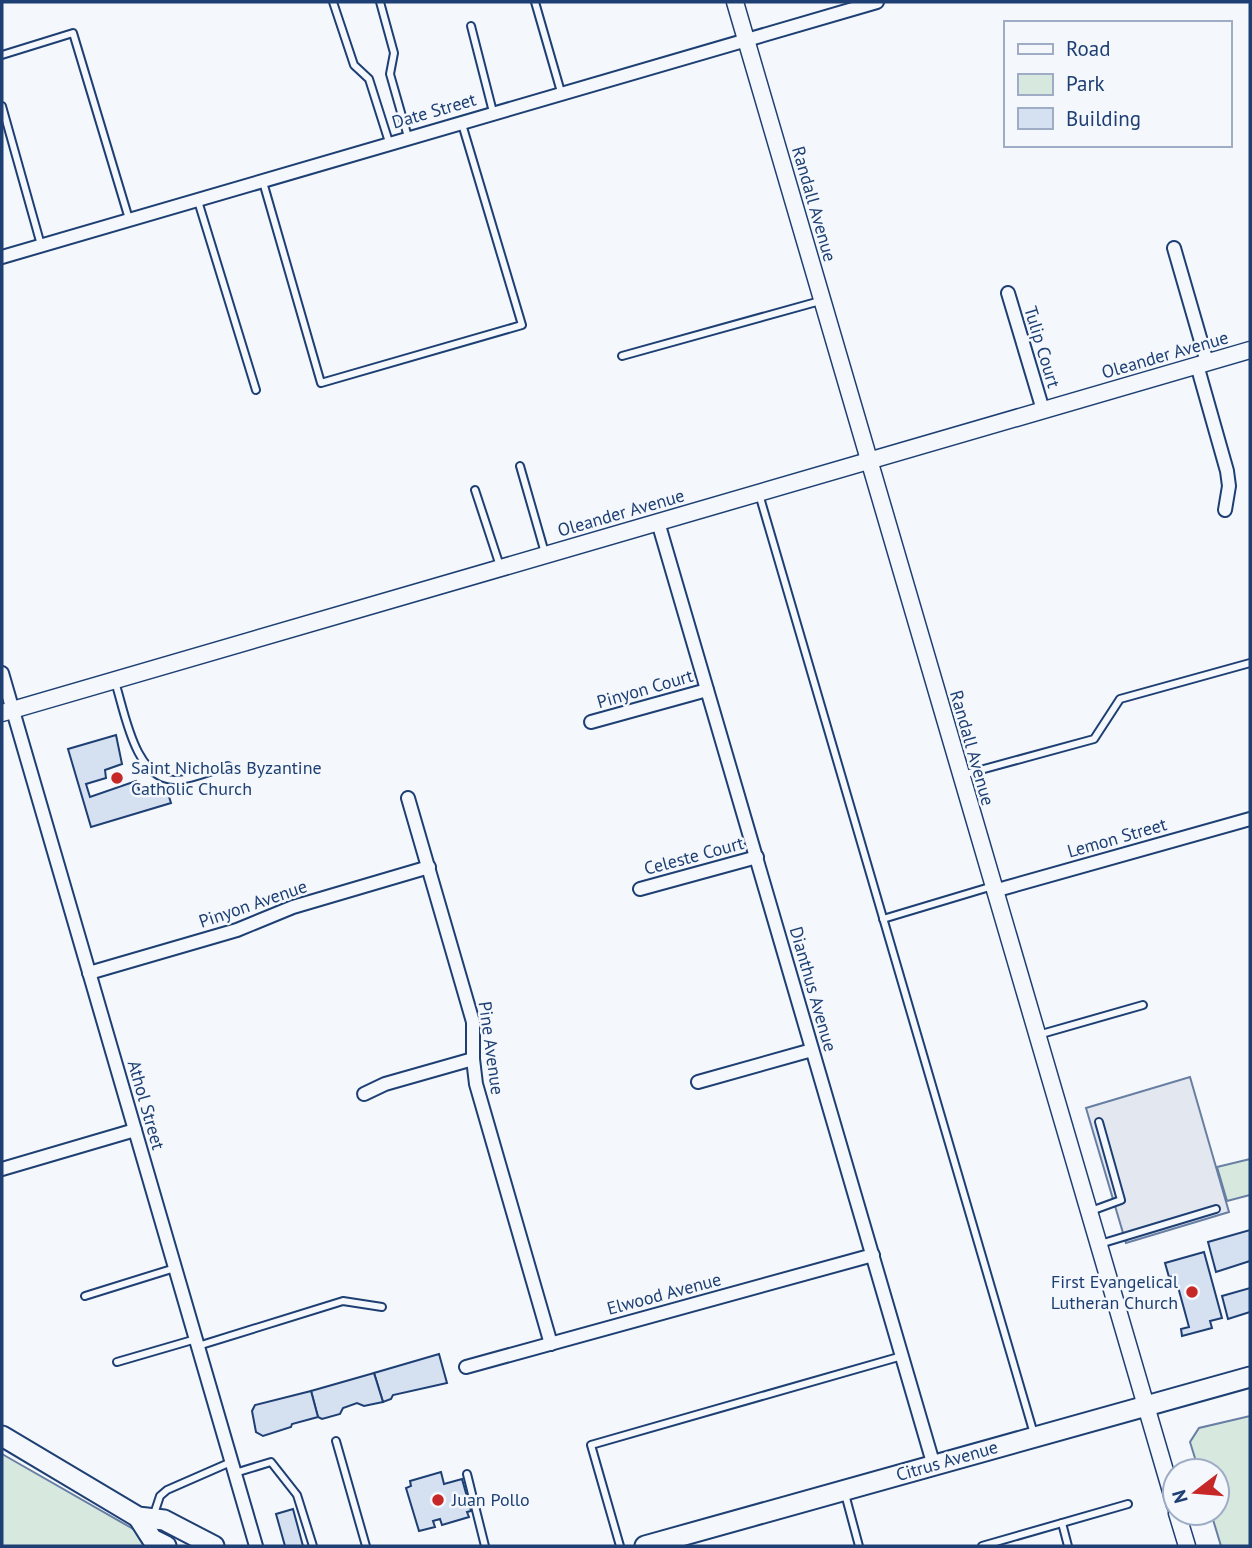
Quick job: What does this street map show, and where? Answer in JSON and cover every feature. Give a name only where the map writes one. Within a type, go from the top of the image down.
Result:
[{"type":"main road","name":"Citrus Avenue","points":[[645,1546],[688,1541],[844,1491],[1250,1377]]},
{"type":"main road","points":[[2,1436],[145,1518],[164,1520],[214,1546]]},
{"type":"main road","points":[[145,1518],[152,1539],[166,1546]]},
{"type":"street","name":"Randall Avenue","points":[[735,2],[1161,1458]]},
{"type":"street","name":"Date Street","points":[[2,257],[389,142],[877,2]]},
{"type":"street","points":[[1174,248],[1227,471],[1228,499],[1225,510]]},
{"type":"street","name":"Tulip Court","points":[[1008,293],[1043,410]]},
{"type":"street","name":"Oleander Avenue","points":[[7,711],[1250,350]]},
{"type":"street","name":"Dianthus Avenue","points":[[658,522],[934,1466]]},
{"type":"street","name":"Athol Street","points":[[2,673],[7,711],[89,973],[256,1546]]},
{"type":"street","name":"Pinyon Court","points":[[591,722],[707,690]]},
{"type":"street","name":"Pine Avenue","points":[[408,798],[473,1022],[472,1059],[476,1084],[551,1344]]},
{"type":"street","name":"Lemon Street","points":[[993,888],[1250,819]]},
{"type":"street","name":"Celeste Court","points":[[640,889],[757,857]]},
{"type":"street","name":"Pinyon Avenue","points":[[89,973],[237,930],[293,907],[429,867]]},
{"type":"street","points":[[698,1082],[812,1050]]},
{"type":"street","points":[[364,1094],[386,1084],[472,1059]]},
{"type":"street","points":[[2,1170],[135,1130]]},
{"type":"street","name":"Elwood Avenue","points":[[466,1367],[873,1255]]},
{"type":"street","points":[[1181,1527],[1187,1546]]},
{"type":"lane","points":[[333,2],[354,65],[369,79],[389,142]]},
{"type":"lane","points":[[380,2],[394,53],[390,74],[408,137]]},
{"type":"lane","points":[[535,2],[561,92]]},
{"type":"lane","points":[[471,26],[493,112]]},
{"type":"lane","points":[[2,55],[73,33],[129,219]]},
{"type":"lane","points":[[2,106],[41,245]]},
{"type":"lane","points":[[262,180],[321,383],[522,325],[462,122]]},
{"type":"lane","points":[[197,199],[256,390]]},
{"type":"lane","points":[[622,356],[822,300]]},
{"type":"lane","points":[[520,466],[546,555]]},
{"type":"lane","points":[[475,490],[501,568]]},
{"type":"lane","points":[[758,493],[1034,1436]]},
{"type":"lane","points":[[960,775],[1094,739],[1120,699],[1250,663]]},
{"type":"lane","points":[[115,680],[137,752],[147,768],[163,778],[176,780],[228,766]]},
{"type":"lane","points":[[883,919],[993,888]]},
{"type":"lane","points":[[1037,1036],[1143,1005]]},
{"type":"lane","points":[[1088,1212],[1121,1200],[1099,1122]]},
{"type":"lane","points":[[1098,1244],[1216,1209]]},
{"type":"lane","points":[[85,1296],[175,1268]]},
{"type":"lane","points":[[117,1362],[197,1343],[343,1301],[382,1307]]},
{"type":"lane","points":[[620,1546],[591,1445],[902,1356]]},
{"type":"lane","points":[[336,1441],[366,1546]]},
{"type":"lane","points":[[145,1518],[167,1490],[233,1467],[271,1462],[297,1495],[313,1546]]},
{"type":"lane","points":[[467,1474],[485,1546]]},
{"type":"lane","points":[[844,1491],[859,1546]]},
{"type":"lane","points":[[982,1546],[1128,1504]]},
{"type":"lane","points":[[1062,1523],[1068,1546]]},
{"type":"green space","points":[[1250,1159],[1250,1195],[1227,1201],[1217,1167]]},
{"type":"green space","points":[[1250,1416],[1250,1546],[1221,1546],[1215,1527],[1231,1527],[1231,1457],[1195,1457],[1190,1442],[1199,1428]]},
{"type":"green space","points":[[2,1454],[142,1534],[151,1546],[2,1546]]},
{"type":"shaded area","points":[[1190,1077],[1229,1212],[1126,1243],[1086,1108]]},
{"type":"building","points":[[116,735],[122,764],[105,770],[106,778],[86,784],[90,797],[136,781],[141,795],[166,787],[171,803],[91,827],[68,749]]},
{"type":"building","points":[[1250,1230],[1250,1261],[1216,1272],[1208,1242]]},
{"type":"building","points":[[1204,1252],[1222,1318],[1210,1321],[1212,1328],[1182,1336],[1181,1329],[1189,1327],[1175,1276],[1169,1277],[1165,1263]]},
{"type":"building","points":[[1250,1288],[1250,1312],[1228,1319],[1222,1296]]},
{"type":"building","points":[[439,1354],[447,1383],[393,1395],[391,1399],[383,1402],[374,1373]]},
{"type":"building","points":[[374,1373],[383,1402],[364,1406],[357,1403],[343,1408],[340,1414],[322,1419],[318,1417],[311,1391]]},
{"type":"building","points":[[311,1391],[318,1417],[263,1436],[256,1432],[252,1411],[255,1405]]},
{"type":"building","name":"Juan Pollo","points":[[441,1472],[444,1484],[462,1479],[471,1511],[467,1512],[469,1517],[442,1525],[440,1519],[433,1521],[435,1527],[419,1531],[406,1488],[411,1486],[410,1481]]},
{"type":"building","points":[[293,1509],[303,1546],[285,1546],[276,1514]]},
{"type":"place","name":"Saint Nicholas Byzantine Catholic Church","points":[[117,778]]},
{"type":"place","name":"First Evangelical Lutheran Church","points":[[1192,1292]]},
{"type":"place","name":"Juan Pollo","points":[[438,1500]]}]
